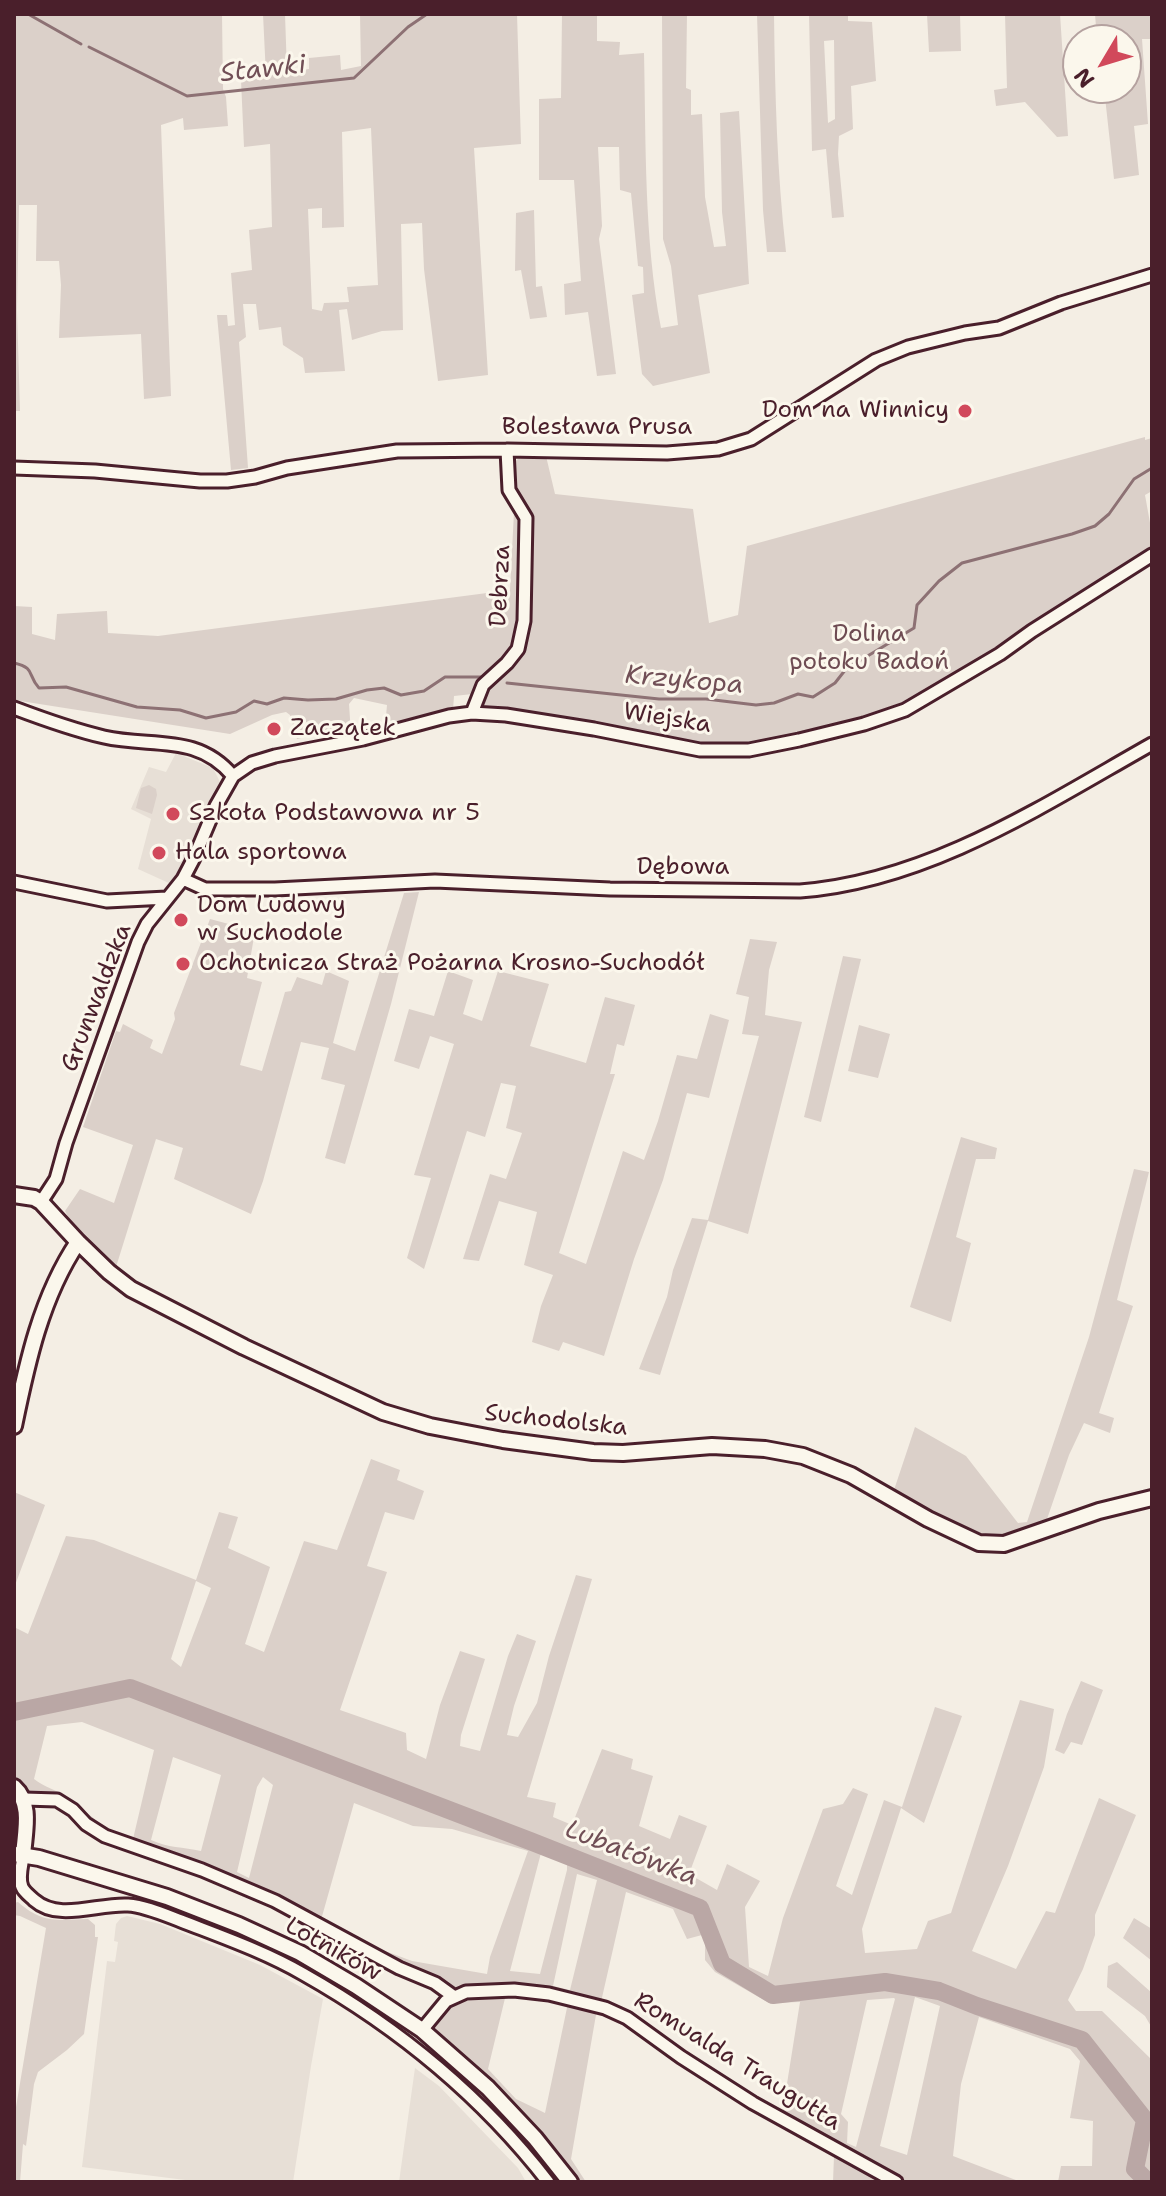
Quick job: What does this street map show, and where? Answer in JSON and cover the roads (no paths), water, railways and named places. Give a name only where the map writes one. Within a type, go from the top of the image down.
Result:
[{"type":"street","name":"Bolesława Prusa","points":[[14,468],[227,481],[397,451],[667,453],[718,449],[751,439],[876,360],[908,347],[999,328],[1061,303],[1149,276]]},
{"type":"street","name":"Debrza","points":[[472,713],[483,685],[518,649],[524,621],[526,518],[509,490],[507,450]]},
{"type":"street","name":"Wiejska","points":[[233,776],[252,763],[275,756],[472,713],[506,715],[594,729],[700,750],[749,750],[799,740],[905,710],[1000,654],[1152,555]]},
{"type":"street","points":[[14,708],[107,738],[160,742],[202,752],[216,759],[233,776]]},
{"type":"street","name":"Dębowa","points":[[183,879],[205,889],[275,889],[435,881],[620,890],[800,891],[830,888],[917,864],[973,843],[1152,744]]},
{"type":"street","name":"Grunwaldzka","points":[[41,1202],[56,1179],[138,942],[147,924],[183,879],[233,776]]},
{"type":"street","points":[[14,882],[107,901],[167,898]]},
{"type":"street","points":[[14,1195],[41,1202]]},
{"type":"street","name":"Suchodolska","points":[[41,1202],[109,1272],[131,1289],[383,1412],[430,1426],[593,1452],[623,1453],[712,1446],[765,1449],[803,1456],[851,1475],[928,1519],[979,1543],[1004,1544],[1099,1511],[1152,1498]]},
{"type":"street","points":[[14,1426],[24,1373],[35,1338],[59,1276],[78,1242]]},
{"type":"street","points":[[14,1787],[24,1799],[26,1818],[19,1855],[18,1892],[56,1911],[130,1905],[253,1949],[303,1974],[375,2019],[431,2062],[492,2117],[548,2182]]},
{"type":"street","points":[[24,1799],[57,1800],[105,1836],[202,1870],[275,1901],[399,1968],[435,1983],[453,1996],[422,2030]]},
{"type":"street","name":"Lotników","points":[[19,1855],[39,1858],[167,1897],[300,1953],[356,1986],[422,2030],[488,2088],[535,2138],[570,2182]]},
{"type":"street","name":"Romualda Traugutta","points":[[453,1996],[466,1992],[514,1990],[549,1994],[605,2008],[627,2018],[753,2103],[896,2182]]},
{"type":"waterway","points":[[28,14],[81,44]]},
{"type":"waterway","name":"Stawki","points":[[89,47],[187,96],[354,78],[408,27],[427,14]]},
{"type":"waterway","name":"Krzykopa","points":[[507,683],[659,699],[706,699],[756,705],[774,703],[798,694],[813,697],[835,683],[846,669],[914,628],[917,605],[939,581],[962,563],[1095,526],[1109,514],[1134,479],[1152,468]]},
{"type":"waterway","name":"Krzykopa","points":[[14,663],[28,670],[39,688],[66,687],[137,707],[180,710],[206,718],[236,712],[254,701],[267,704],[284,698],[336,699],[384,688],[401,695],[424,691],[445,677],[481,677]]},
{"type":"waterway","name":"Lubatówka","points":[[14,1712],[130,1688],[700,1908],[722,1964],[773,1995],[885,1982],[939,1991],[1082,2040],[1145,2120],[1135,2169],[1148,2182]]},
{"type":"place","name":"Dom na Winnicy","points":[[965,411]]},
{"type":"place","name":"Zaczątek","points":[[274,729]]},
{"type":"place","name":"Szkoła Podstawowa nr 5","points":[[173,814]]},
{"type":"place","name":"Hala sportowa","points":[[159,853]]},
{"type":"place","name":"Dom Ludowy w Suchodole","points":[[181,920]]},
{"type":"place","name":"Ochotnicza Straż Pożarna Krosno-Suchodół","points":[[183,964]]},
{"type":"park label","name":"Dolina potoku Badoń","points":[[869,649]]}]
